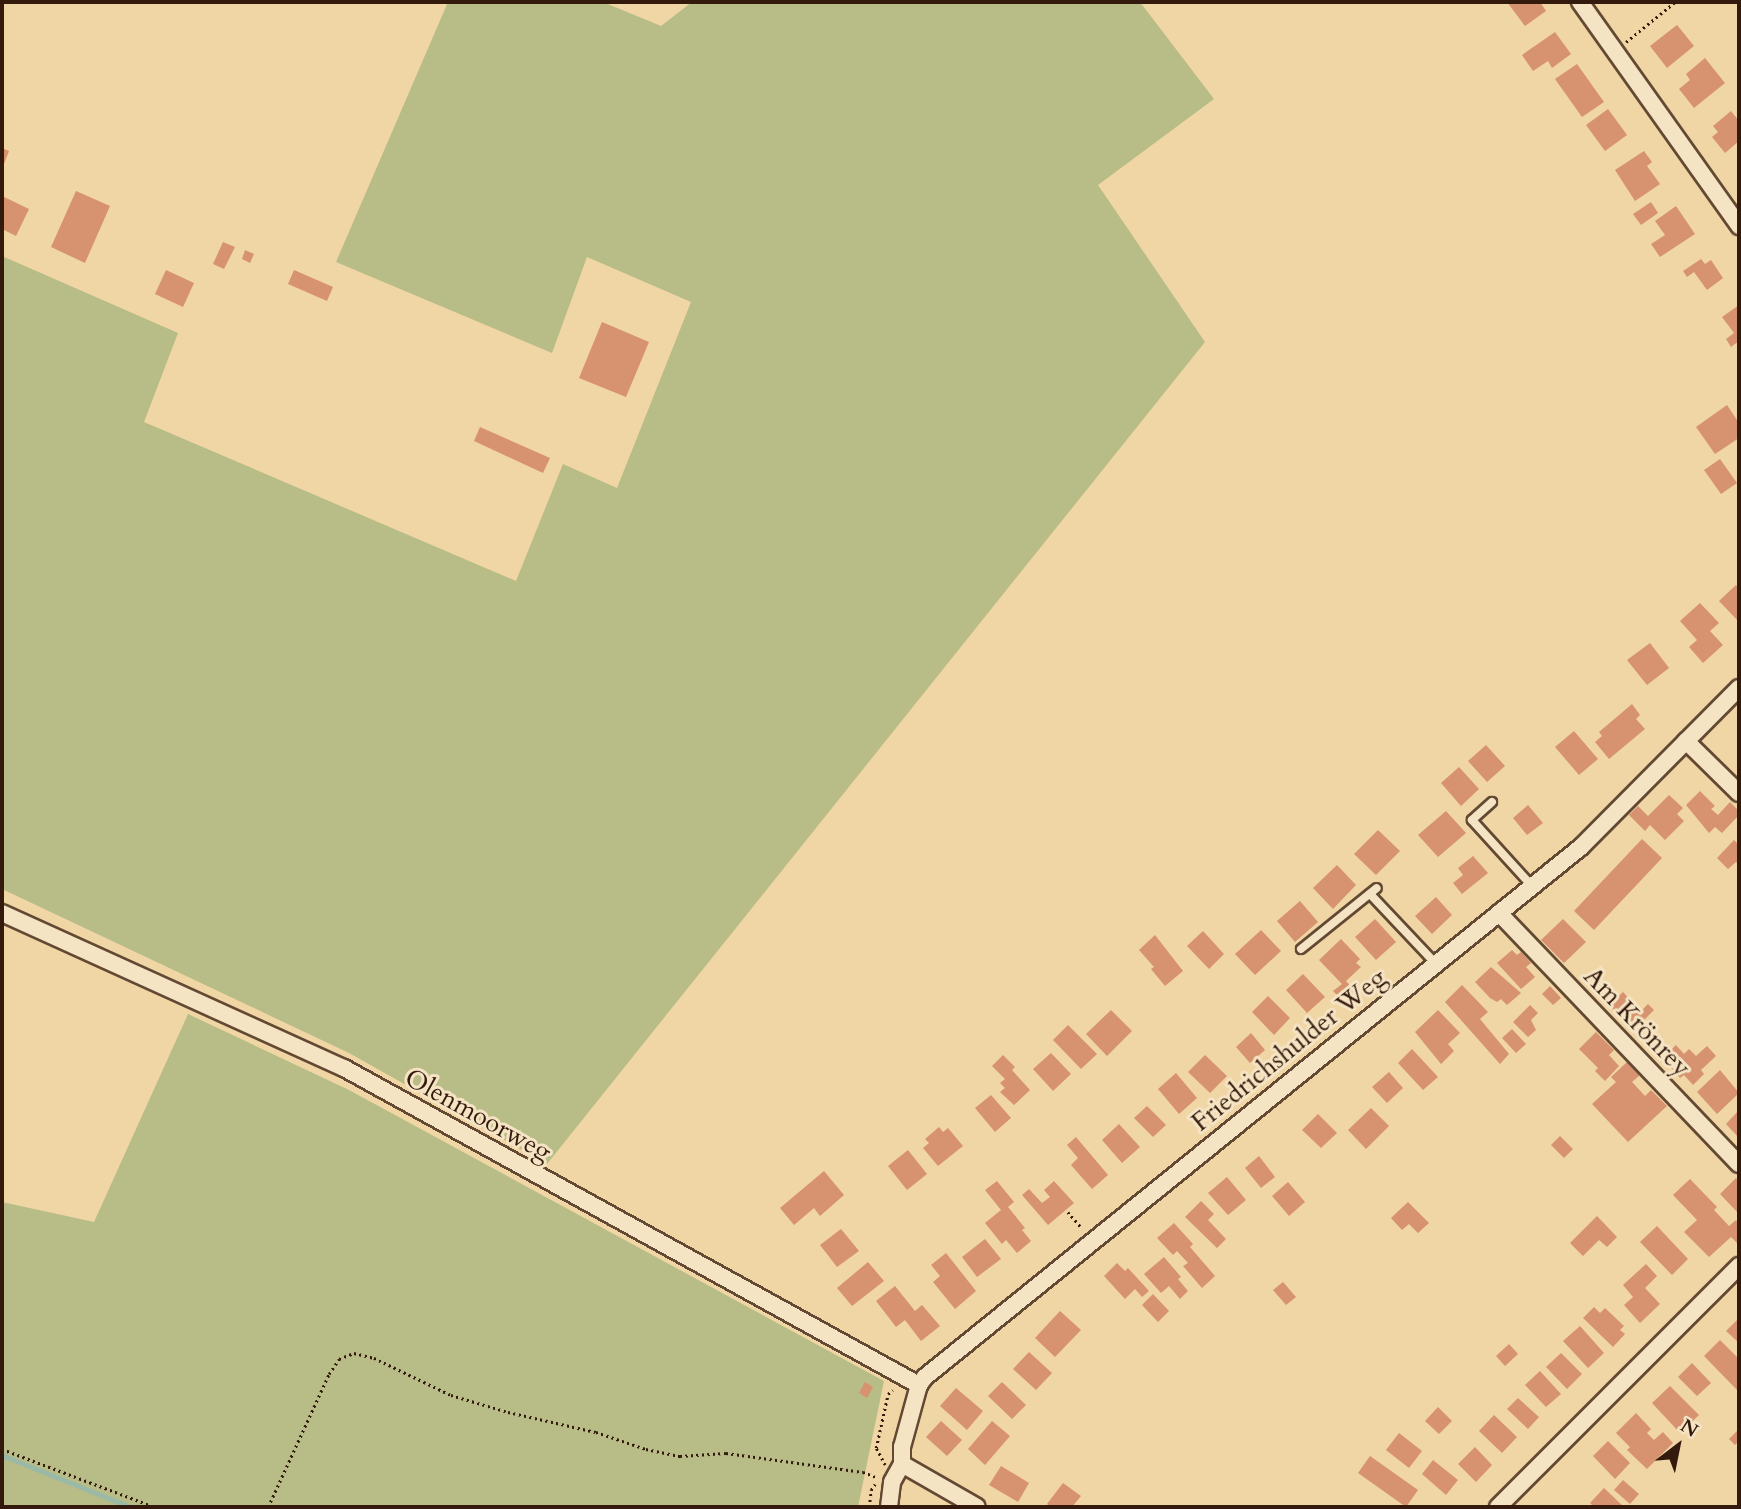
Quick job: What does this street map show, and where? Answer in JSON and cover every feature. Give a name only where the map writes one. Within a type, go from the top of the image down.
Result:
[{"type":"street","points":[[1580,2],[1739,226]]},
{"type":"street","name":"Friedrichshulder Weg","points":[[919,1384],[967,1341],[1580,847],[1739,688]]},
{"type":"street","points":[[1686,741],[1739,793]]},
{"type":"street","name":"Olenmoorweg","points":[[2,913],[344,1068],[919,1384]]},
{"type":"street","name":"Am Krönrey","points":[[1499,913],[1739,1164]]},
{"type":"street","points":[[1498,1507],[1739,1266]]},
{"type":"street","points":[[889,1507],[894,1472],[919,1384]]},
{"type":"street","points":[[894,1472],[977,1507]]},
{"type":"lane","points":[[1492,802],[1472,820],[1532,886]]},
{"type":"lane","points":[[1301,948],[1373,891],[1436,964]]},
{"type":"path","points":[[1615,51],[1675,2]]},
{"type":"path","points":[[1068,1212],[1084,1230]]},
{"type":"path","points":[[268,1507],[329,1374],[339,1359],[354,1353],[374,1358],[451,1395],[596,1432],[646,1449],[680,1456],[726,1453],[863,1472],[894,1472]]},
{"type":"path","points":[[894,1472],[876,1448],[888,1394],[899,1386]]},
{"type":"path","points":[[2,1449],[155,1507]]},
{"type":"green space","points":[[448,2],[603,2],[661,26],[692,2],[1140,2],[1214,99],[1098,185],[1205,342],[547,1164],[349,1053],[2,889],[2,256],[178,333],[144,422],[516,581],[563,464],[617,488],[691,302],[587,257],[552,353],[336,262]]},
{"type":"green space","points":[[188,1014],[349,1090],[884,1381],[858,1507],[2,1507],[2,1202],[94,1222]]},
{"type":"building","points":[[1507,2],[1540,2],[1546,11],[1525,26]]},
{"type":"building","points":[[1677,25],[1694,46],[1667,68],[1650,46]]},
{"type":"building","points":[[1555,32],[1571,54],[1552,68],[1548,61],[1533,71],[1522,55]]},
{"type":"building","points":[[1705,58],[1725,83],[1694,108],[1679,89],[1690,80],[1686,74]]},
{"type":"building","points":[[1577,64],[1604,102],[1582,117],[1555,79]]},
{"type":"building","points":[[1608,109],[1627,135],[1605,151],[1586,125]]},
{"type":"building","points":[[1731,111],[1739,121],[1739,141],[1725,153],[1712,137],[1718,132],[1713,126]]},
{"type":"building","points":[[2,148],[9,151],[2,169]]},
{"type":"building","points":[[1644,151],[1652,162],[1647,166],[1660,184],[1635,201],[1615,170]]},
{"type":"building","points":[[76,191],[110,206],[85,263],[51,247]]},
{"type":"building","points":[[2,196],[29,209],[16,236],[2,229]]},
{"type":"building","points":[[1651,202],[1658,213],[1641,225],[1633,214]]},
{"type":"building","points":[[1676,206],[1695,234],[1660,257],[1651,244],[1665,235],[1655,221]]},
{"type":"building","points":[[223,242],[235,247],[224,269],[213,264]]},
{"type":"building","points":[[245,250],[254,254],[250,263],[242,259]]},
{"type":"building","points":[[1701,259],[1705,264],[1711,260],[1723,278],[1707,290],[1694,272],[1687,277],[1683,271]]},
{"type":"building","points":[[166,270],[194,283],[183,307],[155,294]]},
{"type":"building","points":[[294,270],[333,287],[327,301],[288,284]]},
{"type":"building","points":[[1739,305],[1739,341],[1731,347],[1726,339],[1734,333],[1722,317]]},
{"type":"building","points":[[602,322],[649,342],[626,397],[579,378]]},
{"type":"building","points":[[1727,405],[1739,423],[1739,438],[1715,454],[1696,427]]},
{"type":"building","points":[[480,427],[550,458],[543,473],[474,441]]},
{"type":"building","points":[[1720,459],[1737,483],[1721,494],[1704,470]]},
{"type":"building","points":[[1736,585],[1739,589],[1739,622],[1719,601]]},
{"type":"building","points":[[1700,603],[1719,623],[1710,631],[1723,645],[1703,663],[1689,647],[1697,640],[1680,621]]},
{"type":"building","points":[[1650,643],[1669,668],[1647,685],[1627,660]]},
{"type":"building","points":[[1632,704],[1640,715],[1636,719],[1645,729],[1609,759],[1595,742],[1602,736],[1599,732]]},
{"type":"building","points":[[1574,731],[1598,759],[1579,775],[1555,747]]},
{"type":"building","points":[[1486,745],[1505,766],[1487,782],[1468,761]]},
{"type":"building","points":[[1459,767],[1479,789],[1461,806],[1441,783]]},
{"type":"building","points":[[1700,791],[1715,806],[1711,809],[1718,815],[1730,802],[1739,811],[1739,815],[1722,833],[1715,827],[1709,833],[1686,805]]},
{"type":"building","points":[[1669,795],[1683,808],[1677,814],[1684,821],[1665,840],[1650,825],[1645,831],[1629,815],[1638,806],[1648,816]]},
{"type":"building","points":[[1528,805],[1543,823],[1527,835],[1513,818]]},
{"type":"building","points":[[1446,811],[1466,833],[1438,857],[1418,835]]},
{"type":"building","points":[[1378,830],[1400,851],[1376,875],[1354,854]]},
{"type":"building","points":[[1642,839],[1662,858],[1594,930],[1574,911]]},
{"type":"building","points":[[1734,840],[1739,845],[1739,865],[1736,862],[1728,869],[1717,858]]},
{"type":"building","points":[[1473,856],[1488,873],[1462,894],[1453,883],[1463,875],[1458,868]]},
{"type":"building","points":[[1337,865],[1356,885],[1333,909],[1313,888]]},
{"type":"building","points":[[1436,897],[1452,915],[1432,934],[1415,916]]},
{"type":"building","points":[[1300,901],[1318,922],[1295,942],[1277,921]]},
{"type":"building","points":[[1375,919],[1396,942],[1376,960],[1355,937]]},
{"type":"building","points":[[1563,919],[1586,942],[1564,963],[1541,940]]},
{"type":"building","points":[[1261,930],[1281,951],[1255,975],[1235,954]]},
{"type":"building","points":[[1203,931],[1224,954],[1209,969],[1187,946]]},
{"type":"building","points":[[1155,935],[1183,971],[1165,986],[1151,969],[1154,967],[1139,950]]},
{"type":"building","points":[[1341,939],[1360,959],[1356,963],[1361,967],[1346,981],[1355,991],[1344,1002],[1333,991],[1342,984],[1319,960]]},
{"type":"building","points":[[1512,950],[1517,955],[1521,952],[1531,963],[1526,967],[1535,977],[1521,989],[1497,963]]},
{"type":"building","points":[[1491,967],[1521,993],[1507,1005],[1501,999],[1497,1002],[1490,998],[1475,982]]},
{"type":"building","points":[[1303,974],[1325,997],[1307,1013],[1286,990]]},
{"type":"building","points":[[1462,985],[1488,1012],[1480,1019],[1509,1054],[1500,1064],[1445,1002]]},
{"type":"building","points":[[1550,986],[1561,998],[1553,1005],[1542,994]]},
{"type":"building","points":[[1623,992],[1641,1011],[1648,1004],[1654,1010],[1637,1027],[1631,1021],[1628,1024],[1609,1005]]},
{"type":"building","points":[[1268,996],[1290,1018],[1274,1035],[1252,1012]]},
{"type":"building","points":[[1530,1005],[1538,1013],[1531,1020],[1536,1030],[1528,1037],[1513,1022]]},
{"type":"building","points":[[1111,1010],[1132,1031],[1107,1056],[1086,1034]]},
{"type":"building","points":[[1438,1010],[1460,1033],[1448,1044],[1454,1051],[1441,1064],[1415,1032]]},
{"type":"building","points":[[1068,1025],[1097,1054],[1081,1069],[1053,1040]]},
{"type":"building","points":[[1512,1029],[1526,1044],[1516,1053],[1502,1038]]},
{"type":"building","points":[[1596,1032],[1614,1050],[1609,1055],[1619,1066],[1605,1081],[1595,1071],[1598,1068],[1579,1049]]},
{"type":"building","points":[[1251,1033],[1265,1050],[1250,1063],[1236,1047]]},
{"type":"building","points":[[1676,1045],[1684,1054],[1689,1049],[1696,1056],[1707,1046],[1716,1056],[1701,1070],[1704,1074],[1693,1085],[1684,1075],[1680,1078],[1662,1058]]},
{"type":"building","points":[[1412,1049],[1438,1077],[1423,1090],[1398,1063]]},
{"type":"building","points":[[1051,1053],[1071,1074],[1053,1091],[1033,1069]]},
{"type":"building","points":[[1003,1055],[1015,1067],[1012,1070],[1030,1090],[1014,1105],[1000,1092],[1005,1088],[1000,1083],[1005,1079],[992,1066]]},
{"type":"building","points":[[1205,1055],[1227,1076],[1210,1093],[1188,1072]]},
{"type":"building","points":[[1627,1062],[1640,1075],[1632,1082],[1645,1096],[1651,1090],[1667,1106],[1628,1142],[1592,1104],[1616,1082],[1611,1077]]},
{"type":"building","points":[[1720,1070],[1739,1093],[1717,1114],[1697,1092]]},
{"type":"building","points":[[1389,1072],[1403,1088],[1387,1103],[1372,1087]]},
{"type":"building","points":[[1176,1073],[1197,1098],[1179,1114],[1158,1089]]},
{"type":"building","points":[[991,1095],[1011,1118],[995,1132],[975,1108]]},
{"type":"building","points":[[1147,1106],[1166,1125],[1153,1137],[1134,1118]]},
{"type":"building","points":[[1371,1108],[1389,1126],[1366,1149],[1348,1130]]},
{"type":"building","points":[[1739,1110],[1739,1138],[1726,1124]]},
{"type":"building","points":[[1318,1114],[1337,1133],[1321,1148],[1302,1130]]},
{"type":"building","points":[[1119,1124],[1140,1147],[1122,1163],[1102,1140]]},
{"type":"building","points":[[939,1127],[943,1132],[948,1128],[963,1146],[938,1166],[923,1148],[929,1143],[925,1139]]},
{"type":"building","points":[[1560,1136],[1573,1149],[1564,1158],[1551,1145]]},
{"type":"building","points":[[1076,1137],[1108,1175],[1092,1189],[1071,1165],[1078,1158],[1067,1145]]},
{"type":"building","points":[[908,1150],[927,1174],[907,1190],[888,1166]]},
{"type":"building","points":[[1259,1156],[1275,1177],[1261,1188],[1245,1168]]},
{"type":"building","points":[[824,1171],[844,1195],[820,1216],[814,1208],[794,1225],[780,1208]]},
{"type":"building","points":[[1227,1177],[1246,1200],[1228,1215],[1208,1193]]},
{"type":"building","points":[[1736,1178],[1739,1182],[1739,1214],[1720,1194]]},
{"type":"building","points":[[1690,1179],[1717,1207],[1714,1210],[1729,1226],[1736,1220],[1739,1224],[1739,1245],[1731,1237],[1709,1257],[1684,1232],[1697,1220],[1673,1195]]},
{"type":"building","points":[[997,1181],[1014,1202],[1008,1207],[1025,1228],[1022,1230],[1031,1241],[1017,1253],[1006,1240],[1002,1244],[985,1223],[1001,1210],[985,1190]]},
{"type":"building","points":[[1054,1181],[1074,1203],[1048,1225],[1022,1195],[1029,1189],[1042,1203],[1050,1197],[1044,1190]]},
{"type":"building","points":[[1288,1182],[1305,1202],[1289,1216],[1272,1196]]},
{"type":"building","points":[[1201,1201],[1214,1214],[1208,1220],[1226,1239],[1217,1248],[1185,1217]]},
{"type":"building","points":[[1408,1202],[1429,1223],[1418,1233],[1409,1224],[1402,1230],[1391,1218]]},
{"type":"building","points":[[1597,1216],[1617,1237],[1607,1247],[1599,1240],[1583,1256],[1570,1243]]},
{"type":"building","points":[[1174,1223],[1193,1244],[1190,1247],[1215,1276],[1202,1288],[1183,1266],[1188,1263],[1177,1251],[1173,1255],[1157,1238]]},
{"type":"building","points":[[1657,1226],[1688,1259],[1672,1275],[1640,1242]]},
{"type":"building","points":[[841,1229],[859,1251],[837,1267],[820,1245]]},
{"type":"building","points":[[985,1239],[1001,1259],[977,1277],[962,1257]]},
{"type":"building","points":[[946,1253],[976,1291],[955,1309],[933,1282],[940,1276],[931,1265]]},
{"type":"building","points":[[1164,1257],[1181,1277],[1178,1279],[1188,1291],[1180,1299],[1169,1286],[1161,1293],[1144,1274]]},
{"type":"building","points":[[868,1262],[884,1281],[852,1306],[837,1288]]},
{"type":"building","points":[[1117,1263],[1125,1271],[1128,1268],[1149,1291],[1142,1297],[1135,1289],[1125,1299],[1104,1276]]},
{"type":"building","points":[[1646,1264],[1657,1276],[1645,1288],[1660,1304],[1640,1323],[1624,1305],[1633,1297],[1623,1285]]},
{"type":"building","points":[[1283,1282],[1296,1297],[1286,1305],[1273,1290]]},
{"type":"building","points":[[895,1286],[915,1311],[922,1305],[940,1326],[921,1341],[905,1320],[896,1327],[876,1301]]},
{"type":"building","points":[[1153,1294],[1169,1311],[1158,1322],[1142,1305]]},
{"type":"building","points":[[1594,1307],[1600,1313],[1605,1308],[1624,1326],[1620,1330],[1625,1334],[1613,1347],[1583,1318]]},
{"type":"building","points":[[1060,1311],[1081,1330],[1055,1357],[1035,1338]]},
{"type":"building","points":[[1739,1318],[1739,1343],[1726,1331]]},
{"type":"building","points":[[1580,1326],[1604,1353],[1588,1368],[1563,1341]]},
{"type":"building","points":[[1720,1340],[1739,1359],[1737,1390],[1704,1356]]},
{"type":"building","points":[[1509,1344],[1518,1354],[1505,1366],[1496,1356]]},
{"type":"building","points":[[1029,1352],[1052,1373],[1036,1390],[1013,1369]]},
{"type":"building","points":[[1561,1353],[1582,1374],[1567,1389],[1546,1367]]},
{"type":"building","points":[[1692,1363],[1711,1383],[1697,1396],[1678,1377]]},
{"type":"building","points":[[1540,1371],[1561,1394],[1546,1407],[1525,1385]]},
{"type":"building","points":[[865,1382],[873,1387],[867,1398],[859,1393]]},
{"type":"building","points":[[1002,1382],[1026,1405],[1012,1419],[988,1396]]},
{"type":"building","points":[[1670,1386],[1699,1415],[1680,1433],[1652,1403]]},
{"type":"building","points":[[956,1388],[983,1411],[967,1430],[940,1406]]},
{"type":"building","points":[[1518,1398],[1539,1417],[1528,1429],[1507,1409]]},
{"type":"building","points":[[1438,1407],[1452,1421],[1439,1434],[1425,1421]]},
{"type":"building","points":[[1636,1413],[1651,1429],[1647,1433],[1654,1440],[1663,1432],[1673,1443],[1647,1469],[1627,1450],[1630,1447],[1616,1433]]},
{"type":"building","points":[[1494,1415],[1517,1437],[1502,1453],[1479,1431]]},
{"type":"building","points":[[941,1421],[962,1440],[947,1456],[926,1437]]},
{"type":"building","points":[[992,1421],[1010,1436],[985,1465],[968,1449]]},
{"type":"building","points":[[1739,1429],[1739,1441],[1735,1445],[1729,1439]]},
{"type":"building","points":[[1399,1433],[1422,1451],[1409,1468],[1386,1450]]},
{"type":"building","points":[[1608,1441],[1630,1463],[1615,1479],[1593,1456]]},
{"type":"building","points":[[1475,1447],[1492,1465],[1476,1482],[1458,1464]]},
{"type":"building","points":[[1370,1456],[1418,1490],[1406,1507],[1358,1473]]},
{"type":"building","points":[[1433,1460],[1458,1480],[1446,1495],[1422,1474]]},
{"type":"building","points":[[1001,1466],[1029,1483],[1018,1502],[989,1485]]},
{"type":"building","points":[[1623,1480],[1639,1494],[1630,1504],[1614,1490]]},
{"type":"building","points":[[1063,1483],[1081,1496],[1072,1507],[1051,1507],[1047,1504]]},
{"type":"building","points":[[1604,1488],[1624,1507],[1594,1507],[1590,1503]]},
{"type":"waterway","points":[[2,1455],[131,1507]]}]
